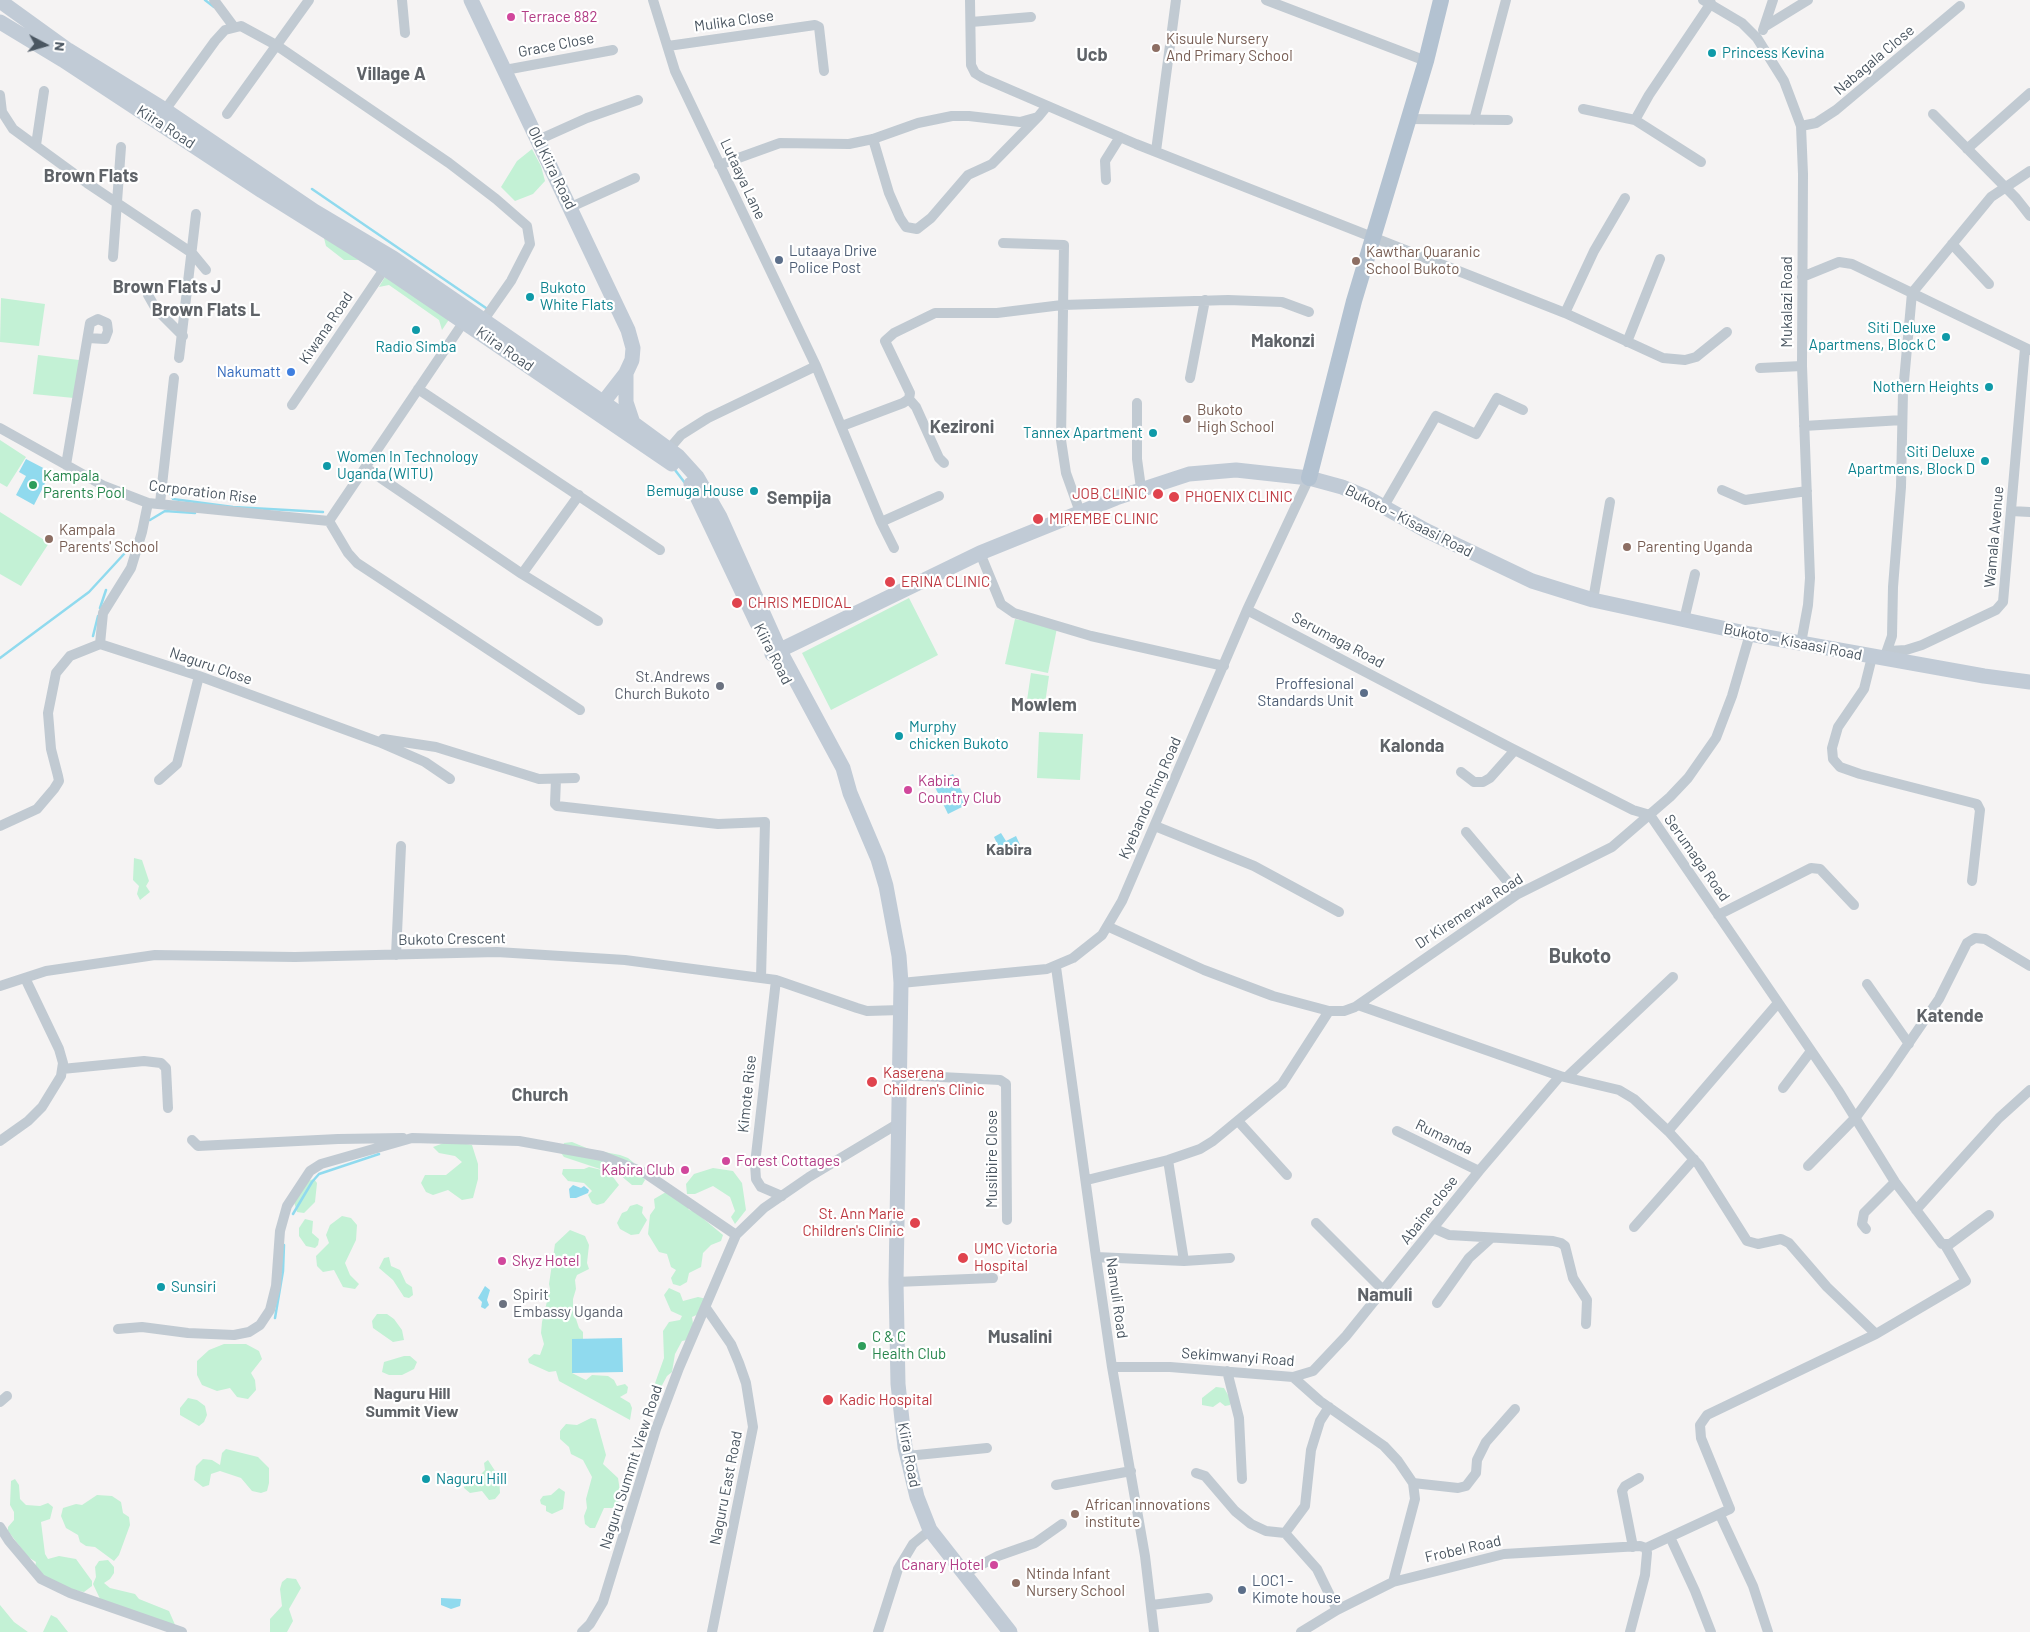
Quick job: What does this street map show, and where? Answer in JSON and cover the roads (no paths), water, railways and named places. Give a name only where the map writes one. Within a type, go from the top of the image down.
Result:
[{"type":"main road","name":"Old Kiira Road","points":[[471,0],[622,313],[630,338],[633,354],[626,373],[596,405]]},
{"type":"main road","points":[[1309,478],[1331,386],[1426,61],[1441,0]]},
{"type":"main road","name":"Kiira Road","points":[[0,1],[68,50],[165,110],[314,210],[393,258],[473,318],[596,405],[668,460],[690,481],[776,652],[843,768],[850,793],[871,841],[886,886],[900,956],[902,1010],[896,1282],[898,1384],[907,1456],[917,1496],[930,1530],[1010,1632]]},
{"type":"main road","name":"Kiira Road","points":[[0,22],[19,32],[385,268],[473,318]]},
{"type":"main road","points":[[596,405],[618,366],[630,338]]},
{"type":"main road","points":[[626,373],[626,402],[633,423]]},
{"type":"main road","name":"Kiira Road","points":[[596,405],[633,423],[669,449],[693,470],[720,517],[776,652]]},
{"type":"main road","name":"Bukoto - Kisaasi Road","points":[[776,652],[980,553],[1080,512],[1141,488],[1189,474],[1220,470],[1309,478],[1342,488],[1384,506],[1424,530],[1532,581],[1593,600],[1750,634],[1882,655],[2030,682]]},
{"type":"street","points":[[214,0],[234,27]]},
{"type":"street","points":[[227,114],[309,0]]},
{"type":"street","points":[[402,0],[405,33]]},
{"type":"street","name":"Lutaaya Lane","points":[[653,0],[675,71],[816,366],[881,522],[894,548]]},
{"type":"street","points":[[970,0],[971,65],[975,73],[1047,106],[1303,211],[1374,236],[1566,313],[1663,358],[1685,360],[1696,357],[1727,332]]},
{"type":"street","points":[[1156,151],[1176,0]]},
{"type":"street","points":[[1266,0],[1426,61]]},
{"type":"street","points":[[1474,120],[1506,0]]},
{"type":"street","points":[[1758,38],[1764,27],[1773,0]]},
{"type":"street","points":[[1764,27],[1808,0]]},
{"type":"street","points":[[1635,120],[1707,2]]},
{"type":"street","name":"Mukalazi Road","points":[[1707,2],[1742,23],[1758,38],[1784,81],[1794,103],[1801,126],[1803,174],[1802,366],[1810,578],[1808,605],[1801,643]]},
{"type":"street","name":"Nabagala Close","points":[[1801,126],[1816,123],[1836,110],[1960,6]]},
{"type":"street","points":[[971,22],[1031,17]]},
{"type":"street","name":"Mulika Close","points":[[668,46],[815,25],[819,27],[824,72]]},
{"type":"street","points":[[165,110],[225,30],[234,27],[248,29],[276,45],[449,163],[496,198],[527,226],[530,244],[510,281],[473,318],[418,390],[329,521],[356,563],[580,710]]},
{"type":"street","name":"Grace Close","points":[[505,70],[613,50]]},
{"type":"street","points":[[36,145],[44,91]]},
{"type":"street","points":[[1967,149],[2030,93]]},
{"type":"street","points":[[0,95],[2,112],[10,126],[117,203],[192,253],[206,270]]},
{"type":"street","points":[[538,140],[587,118],[638,100]]},
{"type":"street","points":[[874,139],[889,192],[900,218],[906,227],[917,229],[931,218],[968,175],[992,164],[1047,106]]},
{"type":"street","points":[[1583,109],[1635,120],[1701,162]]},
{"type":"street","points":[[1933,114],[2016,198],[2030,216]]},
{"type":"street","points":[[719,165],[780,143],[849,144],[874,139],[918,122],[952,116],[1017,122],[1038,117]]},
{"type":"street","points":[[1408,119],[1508,120]]},
{"type":"street","points":[[1106,180],[1105,160],[1120,137]]},
{"type":"street","points":[[113,257],[121,147]]},
{"type":"street","points":[[1972,881],[1980,810],[1977,804],[1860,774],[1840,767],[1833,759],[1832,748],[1838,728],[1864,689],[1882,655],[1893,623],[1893,587],[1900,487],[1905,357],[1912,292],[1991,197],[2030,171]]},
{"type":"street","points":[[571,207],[635,178]]},
{"type":"street","points":[[1566,313],[1594,251],[1625,198]]},
{"type":"street","points":[[179,358],[196,214]]},
{"type":"street","points":[[1003,242],[1064,245],[1062,453],[1069,482],[1080,512]]},
{"type":"street","points":[[1952,244],[1990,284]]},
{"type":"street","points":[[1627,342],[1660,260]]},
{"type":"street","name":"Wamala Avenue","points":[[1802,277],[1834,264],[1845,262],[1912,292],[2028,349],[2004,595],[1996,610],[1922,645],[1882,655]]},
{"type":"street","name":"Kiwana Road","points":[[292,405],[385,268]]},
{"type":"street","points":[[148,295],[156,309],[183,336]]},
{"type":"street","points":[[1190,378],[1205,300]]},
{"type":"street","points":[[842,426],[903,404],[909,399],[910,393],[885,343],[886,339],[894,333],[939,312],[997,313],[1062,305],[1266,300],[1282,302],[1309,312]]},
{"type":"street","points":[[66,465],[88,338]]},
{"type":"street","points":[[669,449],[681,435],[708,418],[816,366]]},
{"type":"street","points":[[1760,368],[1802,366]]},
{"type":"street","points":[[160,503],[174,378]]},
{"type":"street","points":[[418,390],[660,550]]},
{"type":"street","points":[[1384,506],[1436,416],[1476,434],[1497,398],[1523,410]]},
{"type":"street","points":[[909,399],[916,407],[944,463]]},
{"type":"street","points":[[1137,403],[1137,459],[1141,488]]},
{"type":"street","points":[[1804,426],[1902,420]]},
{"type":"street","name":"Corporation Rise","points":[[0,428],[104,486],[148,503],[329,521]]},
{"type":"street","points":[[366,468],[522,574],[598,622]]},
{"type":"street","name":"Kyebando Ring Road","points":[[901,989],[1056,967],[1084,950],[1109,927],[1155,826],[1247,610],[1309,478]]},
{"type":"street","points":[[1722,490],[1745,500],[1808,491]]},
{"type":"street","points":[[522,574],[579,495]]},
{"type":"street","points":[[881,522],[939,496]]},
{"type":"street","points":[[1593,600],[1610,502]]},
{"type":"street","points":[[0,826],[37,809],[59,781],[50,742],[48,712],[56,673],[70,656],[100,644],[102,616],[110,598],[130,568],[142,532],[148,503]]},
{"type":"street","points":[[2011,511],[2030,512]]},
{"type":"street","points":[[980,553],[1002,604],[1014,613],[1091,636],[1224,666]]},
{"type":"street","points":[[1684,620],[1695,574]]},
{"type":"street","name":"Serumaga Road","points":[[1247,610],[1515,750],[1633,810],[1650,815],[1856,1118],[1894,1182],[1945,1245],[1966,1281],[1876,1334]]},
{"type":"street","name":"Dr Kiremerwa Road","points":[[1358,1005],[1518,894],[1612,847],[1650,815],[1688,778],[1716,738],[1732,696],[1750,634]]},
{"type":"street","name":"Naguru Close","points":[[100,644],[200,676],[367,737],[425,762],[450,779]]},
{"type":"street","points":[[159,780],[177,764],[200,676]]},
{"type":"street","points":[[367,737],[436,747],[514,773],[539,779],[575,778]]},
{"type":"street","points":[[1461,772],[1474,782],[1483,782],[1490,778],[1515,750]]},
{"type":"street","points":[[556,779],[555,804],[557,806],[718,824],[765,822],[761,978]]},
{"type":"street","points":[[1155,826],[1254,866],[1339,912]]},
{"type":"street","points":[[1466,832],[1518,894]]},
{"type":"street","points":[[396,955],[400,846]]},
{"type":"street","points":[[1718,915],[1811,868],[1820,869],[1854,905]]},
{"type":"street","points":[[1109,927],[1235,982],[1289,1001],[1329,1011],[1344,1010],[1358,1005],[1564,1077],[1605,1085],[1625,1092],[1694,1159],[1747,1240],[1758,1244],[1777,1239],[1785,1240],[1836,1296],[1876,1334],[1707,1415],[1700,1425],[1701,1438],[1730,1509],[1646,1548],[1643,1583],[1630,1632]]},
{"type":"street","points":[[1808,1166],[1856,1118],[1938,1000],[1964,948],[1972,940],[1985,938],[2030,966]]},
{"type":"street","name":"Bukoto Crescent","points":[[0,986],[54,970],[155,955],[260,958],[478,952],[626,960],[776,980],[862,1010],[902,1010]]},
{"type":"street","name":"Namuli Road","points":[[1056,967],[1112,1367],[1131,1471],[1152,1605],[1154,1632]]},
{"type":"street","points":[[1586,1324],[1587,1300],[1570,1270],[1565,1246],[1554,1241],[1490,1239],[1449,1235],[1433,1228],[1564,1077],[1673,977]]},
{"type":"street","points":[[0,1141],[28,1121],[42,1107],[61,1076],[60,1049],[26,978]]},
{"type":"street","name":"Kimote Rise","points":[[776,980],[755,1164],[756,1179],[761,1187],[782,1196]]},
{"type":"street","points":[[1866,984],[1909,1044]]},
{"type":"street","points":[[1668,1132],[1778,1003]]},
{"type":"street","points":[[1087,1180],[1168,1160],[1206,1145],[1238,1121],[1285,1079],[1329,1011]]},
{"type":"street","points":[[1783,1088],[1811,1051]]},
{"type":"street","points":[[62,1069],[144,1061],[161,1063],[166,1068],[168,1108]]},
{"type":"street","name":"Musiibire Close","points":[[901,1072],[1000,1080],[1006,1084],[1007,1220]]},
{"type":"street","name":"Abaine close","points":[[1384,1290],[1479,1171],[1564,1077]]},
{"type":"street","points":[[1916,1210],[1999,1118],[2030,1090]]},
{"type":"street","points":[[1238,1121],[1287,1175]]},
{"type":"street","points":[[706,1308],[736,1235],[764,1208],[830,1163],[899,1123]]},
{"type":"street","name":"Rumanda","points":[[1397,1131],[1479,1171]]},
{"type":"street","points":[[192,1140],[198,1146],[338,1139],[412,1138],[520,1141],[602,1156],[645,1173],[736,1235]]},
{"type":"street","points":[[118,1329],[142,1327],[188,1333],[234,1335],[249,1332],[260,1325],[270,1310],[276,1286],[280,1231],[287,1206],[310,1171],[327,1162],[392,1146],[412,1138]]},
{"type":"street","points":[[1634,1227],[1694,1159]]},
{"type":"street","points":[[1168,1160],[1184,1261]]},
{"type":"street","points":[[1866,1229],[1862,1224],[1864,1213],[1894,1182]]},
{"type":"street","points":[[1945,1245],[1950,1244],[1989,1215]]},
{"type":"street","points":[[1316,1223],[1384,1290]]},
{"type":"street","points":[[1437,1303],[1469,1258],[1490,1239]]},
{"type":"street","points":[[1096,1257],[1184,1261],[1230,1258]]},
{"type":"street","points":[[896,1282],[993,1278]]},
{"type":"street","name":"Sekimwanyi Road","points":[[1112,1367],[1170,1367],[1293,1377],[1310,1373],[1322,1363],[1384,1290]]},
{"type":"street","name":"Naguru Summit View Road","points":[[582,1632],[590,1624],[603,1602],[656,1429],[679,1368],[706,1308]]},
{"type":"street","name":"Naguru East Road","points":[[706,1308],[731,1344],[739,1363],[746,1383],[753,1427],[712,1632]]},
{"type":"street","points":[[1227,1371],[1238,1410],[1242,1479]]},
{"type":"street","points":[[1293,1377],[1324,1404],[1384,1446],[1398,1461],[1413,1483],[1414,1500],[1393,1582]]},
{"type":"street","points":[[1285,1534],[1305,1506],[1311,1450],[1324,1404]]},
{"type":"street","points":[[1413,1483],[1458,1488],[1466,1486],[1476,1473],[1477,1460],[1486,1442],[1515,1409]]},
{"type":"street","points":[[907,1456],[987,1448]]},
{"type":"street","points":[[1056,1485],[1131,1471]]},
{"type":"street","points":[[1196,1473],[1205,1476],[1236,1511],[1251,1524],[1266,1532],[1285,1534],[1317,1569],[1337,1610]]},
{"type":"street","points":[[1633,1546],[1622,1491],[1625,1486],[1639,1478]]},
{"type":"street","points":[[1720,1515],[1753,1586],[1768,1632]]},
{"type":"street","points":[[963,1574],[998,1556],[1035,1543],[1062,1524]]},
{"type":"street","points":[[0,1527],[9,1541],[41,1579],[70,1593],[182,1632]]},
{"type":"street","points":[[888,1632],[879,1628],[890,1589],[903,1560],[913,1544],[930,1530]]},
{"type":"street","points":[[1670,1538],[1700,1602],[1711,1632]]},
{"type":"street","name":"Frobel Road","points":[[1301,1632],[1337,1610],[1393,1582],[1504,1554],[1633,1546],[1646,1548]]},
{"type":"street","points":[[1152,1605],[1208,1598]]},
{"type":"water","name":"Kampala Parents Pool","points":[[26,459],[51,472],[34,505],[16,495],[26,476],[19,472]]},
{"type":"water","points":[[953,774],[968,804],[948,814],[933,783]]},
{"type":"water","points":[[1001,833],[1006,841],[1016,836],[1021,847],[1003,856],[994,837]]},
{"type":"water","points":[[741,1110],[750,1111],[749,1133],[739,1133]]},
{"type":"water","points":[[573,1185],[581,1188],[584,1186],[589,1190],[588,1193],[576,1198],[570,1198],[569,1189]]},
{"type":"water","points":[[485,1286],[490,1290],[487,1300],[489,1305],[485,1309],[481,1307],[482,1302],[478,1298]]},
{"type":"water","points":[[622,1338],[623,1372],[572,1373],[572,1339]]},
{"type":"water","points":[[441,1598],[461,1599],[460,1606],[451,1609],[441,1605]]},
{"type":"waterway","points":[[205,0],[214,7]]},
{"type":"waterway","points":[[312,189],[486,308]]},
{"type":"waterway","points":[[675,470],[685,483]]},
{"type":"waterway","points":[[170,493],[173,499],[233,507],[323,512]]},
{"type":"waterway","points":[[150,520],[165,511],[195,513]]},
{"type":"waterway","points":[[0,658],[89,592],[124,554]]},
{"type":"waterway","points":[[100,608],[106,590]]},
{"type":"waterway","points":[[93,636],[98,616]]},
{"type":"waterway","points":[[293,1214],[312,1182],[319,1174],[379,1154]]},
{"type":"waterway","points":[[275,1318],[283,1271],[284,1245]]},
{"type":"place","name":"Terrace 882","points":[[511,17]]},
{"type":"place","name":"Kisuule Nursery And Primary School","points":[[1156,48]]},
{"type":"place","name":"Princess Kevina","points":[[1712,53]]},
{"type":"place","name":"Lutaaya Drive Police Post","points":[[779,260]]},
{"type":"place","name":"Kawthar Quaranic School Bukoto","points":[[1356,261]]},
{"type":"place","name":"Bukoto White Flats","points":[[530,297]]},
{"type":"place","name":"Radio Simba","points":[[416,330]]},
{"type":"place","name":"Siti Deluxe Apartmens, Block C","points":[[1946,337]]},
{"type":"place","name":"Nakumatt","points":[[291,372]]},
{"type":"place","name":"Nothern Heights","points":[[1989,387]]},
{"type":"place","name":"Bukoto High School","points":[[1187,419]]},
{"type":"place","name":"Tannex Apartment","points":[[1153,433]]},
{"type":"place","name":"Siti Deluxe Apartmens, Block D","points":[[1985,461]]},
{"type":"place","name":"Women In Technology Uganda (WITU)","points":[[327,466]]},
{"type":"place","name":"Kampala Parents Pool","points":[[33,485]]},
{"type":"place","name":"Bemuga House","points":[[754,491]]},
{"type":"place","name":"JOB CLINIC","points":[[1158,494]]},
{"type":"place","name":"PHOENIX CLINIC","points":[[1174,497]]},
{"type":"place","name":"MIREMBE CLINIC","points":[[1038,519]]},
{"type":"place","name":"Kampala Parents' School","points":[[49,539]]},
{"type":"place","name":"Parenting Uganda","points":[[1627,547]]},
{"type":"place","name":"ERINA CLINIC","points":[[890,582]]},
{"type":"place","name":"CHRIS MEDICAL","points":[[737,603]]},
{"type":"place","name":"St.Andrews Church Bukoto","points":[[720,686]]},
{"type":"place","name":"Proffesional Standards Unit","points":[[1364,693]]},
{"type":"place","name":"Murphy chicken Bukoto","points":[[899,736]]},
{"type":"place","name":"Kabira Country Club","points":[[908,790]]},
{"type":"place","name":"Kaserena Children's Clinic","points":[[872,1082]]},
{"type":"place","name":"Forest Cottages","points":[[726,1161]]},
{"type":"place","name":"Kabira Club","points":[[685,1170]]},
{"type":"place","name":"St. Ann Marie Children's Clinic","points":[[915,1223]]},
{"type":"place","name":"UMC Victoria Hospital","points":[[963,1258]]},
{"type":"place","name":"Skyz Hotel","points":[[502,1261]]},
{"type":"place","name":"Sunsiri","points":[[161,1287]]},
{"type":"place","name":"Spirit Embassy Uganda","points":[[503,1304]]},
{"type":"place","name":"C & C Health Club","points":[[862,1346]]},
{"type":"place","name":"Kadic Hospital","points":[[828,1400]]},
{"type":"place","name":"Naguru Hill","points":[[426,1479]]},
{"type":"place","name":"African innovations institute","points":[[1075,1514]]},
{"type":"place","name":"Canary Hotel","points":[[994,1565]]},
{"type":"place","name":"Ntinda Infant Nursery School","points":[[1016,1583]]},
{"type":"place","name":"LOC1 - Kimote house","points":[[1242,1590]]},
{"type":"district","name":"Ucb","points":[[1092,55]]},
{"type":"district","name":"Village A","points":[[391,74]]},
{"type":"district","name":"Brown Flats","points":[[91,176]]},
{"type":"district","name":"Brown Flats J","points":[[167,287]]},
{"type":"district","name":"Brown Flats L","points":[[206,310]]},
{"type":"district","name":"Makonzi","points":[[1283,341]]},
{"type":"district","name":"Kezironi","points":[[962,427]]},
{"type":"district","name":"Sempija","points":[[799,498]]},
{"type":"district","name":"Mowlem","points":[[1044,705]]},
{"type":"district","name":"Kalonda","points":[[1412,746]]},
{"type":"district","name":"Kabira","points":[[1009,850]]},
{"type":"district","name":"Bukoto","points":[[1580,956]]},
{"type":"district","name":"Katende","points":[[1950,1016]]},
{"type":"district","name":"Church","points":[[540,1095]]},
{"type":"district","name":"Namuli","points":[[1385,1295]]},
{"type":"district","name":"Musalini","points":[[1020,1337]]},
{"type":"district","name":"Naguru Hill Summit View","points":[[412,1403]]}]
